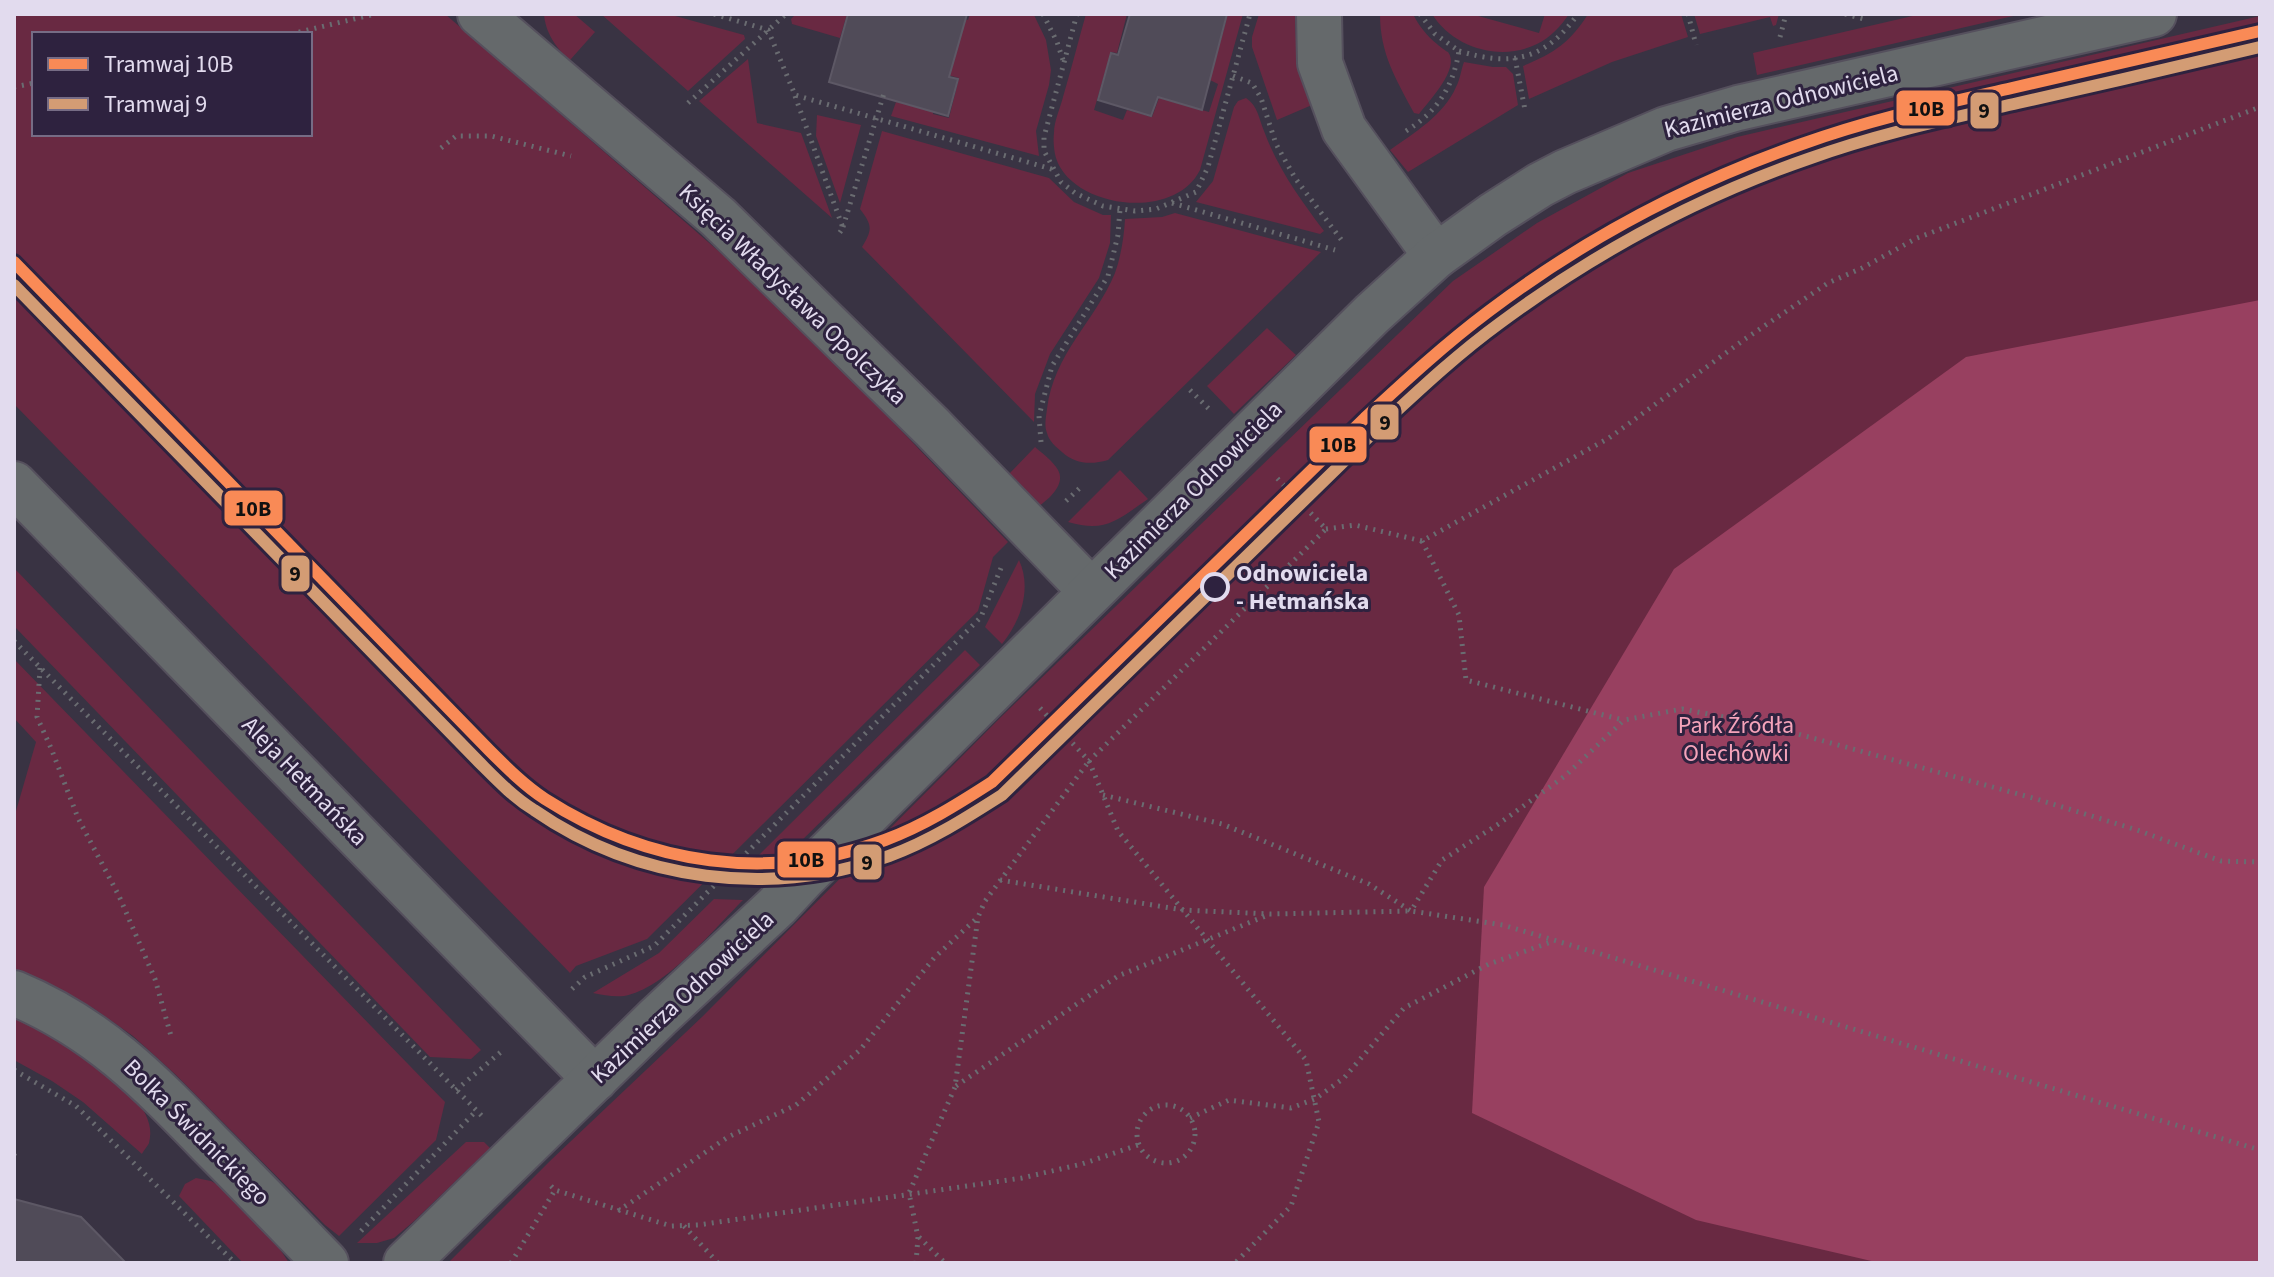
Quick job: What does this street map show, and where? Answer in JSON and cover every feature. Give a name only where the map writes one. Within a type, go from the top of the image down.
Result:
[{"type":"street","points":[[1319,14],[1320,63],[1344,129],[1436,256]]},
{"type":"street","name":"Kazimierza Odnowiciela","points":[[406,1263],[658,1017],[777,906],[1372,314],[1436,256],[1493,215],[1540,185],[1666,129],[1738,108],[2154,14]]},
{"type":"street","name":"Księcia Władysława Opolczyka","points":[[488,16],[609,125],[718,217],[932,427],[1091,591]]},
{"type":"street","name":"Aleja Hetmańska","points":[[14,484],[595,1079]]},
{"type":"street","name":"Bolka Świdnickiego","points":[[14,993],[67,1018],[134,1067],[339,1252]]},
{"type":"path","points":[[299,32],[375,14]]},
{"type":"path","points":[[714,14],[768,30]]},
{"type":"path","points":[[688,103],[785,14]]},
{"type":"path","points":[[1043,14],[1064,61]]},
{"type":"path","points":[[1077,14],[1044,137],[1044,151],[1061,182],[1075,193],[1103,206],[1135,211],[1156,209],[1196,192],[1208,167],[1250,14]]},
{"type":"path","points":[[1420,14],[1435,34],[1459,51],[1491,58],[1515,58],[1552,44],[1578,14]]},
{"type":"path","points":[[1688,14],[1696,45]]},
{"type":"path","points":[[1780,37],[1786,14]]},
{"type":"path","points":[[1845,14],[1864,19]]},
{"type":"path","points":[[768,30],[843,228]]},
{"type":"path","points":[[1363,155],[1415,125],[1435,106],[1451,85],[1459,51]]},
{"type":"path","points":[[1515,58],[1525,110]]},
{"type":"path","points":[[1233,76],[1252,83],[1288,167],[1343,242]]},
{"type":"path","points":[[838,235],[843,228],[885,90]]},
{"type":"path","points":[[795,95],[1055,170]]},
{"type":"path","points":[[916,1263],[918,1237],[909,1193],[955,1087],[978,917],[985,901],[1089,761],[1326,529],[1355,525],[1422,541],[1609,438],[1828,283],[1917,238],[2260,107]]},
{"type":"path","points":[[441,148],[456,136],[491,136],[577,158],[594,144],[609,125]]},
{"type":"path","points":[[1172,203],[1335,250]]},
{"type":"path","points":[[1041,442],[1039,416],[1046,383],[1062,347],[1108,276],[1118,235],[1120,209]]},
{"type":"path","points":[[1190,390],[1326,529]]},
{"type":"path","points":[[456,1090],[585,977],[654,946],[981,617],[1003,563],[1083,485]]},
{"type":"path","points":[[1422,541],[1459,615],[1466,680],[1624,720],[1682,709],[1761,724],[2048,802],[2221,861],[2260,862]]},
{"type":"path","points":[[967,631],[1089,761],[1118,831],[1306,1060],[1319,1122],[1291,1206],[1235,1263]]},
{"type":"path","points":[[14,641],[555,1190],[671,1226],[683,1226],[1022,1178],[1082,1164],[1138,1145]]},
{"type":"path","points":[[40,668],[37,717],[78,818],[119,896],[155,979],[172,1039]]},
{"type":"path","points":[[1411,911],[1442,860],[1565,776],[1624,720]]},
{"type":"path","points":[[1103,795],[1222,824],[1369,884],[1411,911]]},
{"type":"path","points":[[1000,880],[1183,910],[1270,914],[1411,911],[1503,925],[2260,1150]]},
{"type":"path","points":[[955,1087],[1118,976],[1270,914]]},
{"type":"path","points":[[618,1211],[728,1137],[796,1105],[860,1050],[934,958],[978,917]]},
{"type":"path","points":[[1190,1118],[1229,1100],[1291,1108],[1315,1099],[1344,1078],[1404,1008],[1489,964],[1555,940]]},
{"type":"path","points":[[14,1070],[76,1106],[235,1263]]},
{"type":"path","points":[[1161,1105],[1177,1108],[1190,1118],[1195,1134],[1191,1149],[1179,1160],[1167,1163],[1155,1161],[1145,1155],[1138,1145],[1137,1128],[1146,1113],[1161,1105]]},
{"type":"path","points":[[339,1252],[476,1111]]},
{"type":"path","points":[[511,1263],[555,1190]]},
{"type":"path","points":[[683,1226],[718,1263]]},
{"type":"path","points":[[918,1237],[945,1263]]},
{"type":"green space","points":[[14,14],[445,14],[802,327],[1008,542],[993,557],[978,611],[647,939],[576,966],[570,973],[14,404]]},
{"type":"green space","points":[[544,14],[574,14],[595,32],[570,60],[552,40]]},
{"type":"green space","points":[[601,14],[668,14],[744,35],[745,39],[688,91]]},
{"type":"green space","points":[[796,14],[847,14],[840,38],[792,24],[791,19]]},
{"type":"green space","points":[[970,14],[1034,15],[1046,40],[1051,70],[1036,131],[1039,156],[891,116],[896,102],[949,118],[959,78],[948,75],[956,17],[968,20]]},
{"type":"green space","points":[[1086,14],[1127,14],[1117,53],[1111,52],[1094,110],[1123,120],[1127,110],[1152,117],[1159,98],[1209,112],[1218,84],[1208,79],[1207,47],[1218,50],[1226,21],[1217,14],[1243,14],[1200,170],[1187,186],[1169,197],[1147,202],[1124,202],[1102,197],[1082,188],[1066,175],[1056,158],[1055,124]]},
{"type":"green space","points":[[1259,14],[1295,14],[1299,61],[1312,105],[1277,120],[1252,47]]},
{"type":"green space","points":[[1380,14],[1413,14],[1451,59],[1442,84],[1419,114],[1414,113],[1390,66]]},
{"type":"green space","points":[[1432,14],[1471,14],[1539,33],[1545,14],[1569,14],[1542,41],[1508,52],[1465,43],[1452,36]]},
{"type":"green space","points":[[1588,14],[1681,14],[1688,37],[1612,62],[1529,99],[1523,66],[1560,46],[1575,33]]},
{"type":"green space","points":[[1694,14],[1779,14],[1773,26],[1770,17],[1700,34]]},
{"type":"green space","points":[[1921,14],[2022,14],[1757,75],[1753,53]]},
{"type":"green space","name":"Park Źródła Olechówki","points":[[2260,16],[2260,1263],[448,1263],[703,1016],[1001,717],[1453,281],[1537,223],[1628,173],[1737,137]]},
{"type":"green space","points":[[748,59],[757,123],[801,133],[832,218],[699,101]]},
{"type":"green space","points":[[1464,62],[1506,67],[1513,74],[1518,105],[1408,172],[1390,150],[1428,123],[1444,106],[1457,84]]},
{"type":"green space","points":[[1246,98],[1256,109],[1283,171],[1324,231],[1320,234],[1196,202],[1213,181],[1234,107]]},
{"type":"green space","points":[[817,115],[861,125],[840,203],[816,136]]},
{"type":"green space","points":[[882,131],[1049,178],[1074,202],[1103,215],[1111,215],[1110,243],[1099,278],[1050,354],[1035,394],[1034,422],[862,247],[870,227],[860,209]]},
{"type":"green space","points":[[1175,213],[1321,252],[1108,460],[1089,463],[1072,459],[1053,444],[1046,427],[1051,389],[1058,371],[1115,273],[1125,219],[1162,217]]},
{"type":"green space","points":[[2260,300],[2260,1263],[1880,1263],[1696,1220],[1472,1113],[1484,887],[1674,569],[1966,357]]},
{"type":"green space","points":[[1267,328],[1296,355],[1234,414],[1207,386]]},
{"type":"green space","points":[[1035,447],[1054,464],[1060,475],[1055,491],[1039,506],[1008,475]]},
{"type":"green space","points":[[1120,470],[1148,499],[1102,525],[1068,522]]},
{"type":"green space","points":[[1019,560],[1024,582],[1022,604],[1002,644],[985,627]]},
{"type":"green space","points":[[14,568],[481,1050],[471,1059],[430,1057],[14,626]]},
{"type":"green space","points":[[965,650],[980,665],[789,853],[758,856]]},
{"type":"green space","points":[[14,659],[445,1102],[436,1140],[339,1236],[133,1036],[93,1008],[14,970],[14,818],[36,742],[14,718]]},
{"type":"green space","points":[[714,899],[743,900],[672,970],[640,991],[624,996],[593,993],[659,953]]},
{"type":"green space","points":[[14,1018],[101,1068],[140,1104],[149,1124],[149,1143],[142,1154],[83,1102],[14,1060]]},
{"type":"green space","points":[[466,1142],[484,1142],[490,1148],[394,1238],[377,1243],[357,1243]]},
{"type":"green space","points":[[196,1178],[222,1187],[274,1240],[289,1263],[243,1263],[179,1196],[185,1184]]},
{"type":"building","points":[[848,14],[967,14],[949,77],[958,79],[948,116],[829,82]]},
{"type":"building","points":[[1130,14],[1227,14],[1202,110],[1158,97],[1151,116],[1098,100],[1111,53],[1118,55]]},
{"type":"building","points":[[14,1199],[81,1217],[126,1263],[14,1263]]},
{"type":"tram line","name":"10B","points":[[14,262],[490,751],[530,788],[584,821],[625,839],[667,852],[710,860],[754,863],[797,861],[841,853],[885,840],[940,814],[992,782],[1410,377],[1489,311],[1600,237],[1719,177],[1828,135],[1933,106],[2260,31]]},
{"type":"tram line","name":"9","points":[[14,285],[479,762],[519,799],[574,834],[617,853],[661,867],[706,876],[752,879],[798,877],[844,869],[904,850],[1002,795],[1421,388],[1500,323],[1609,251],[1727,191],[1834,150],[1939,121],[2260,47]]},
{"type":"place","name":"Odnowiciela - Hetmańska","points":[[1215,587]]}]
